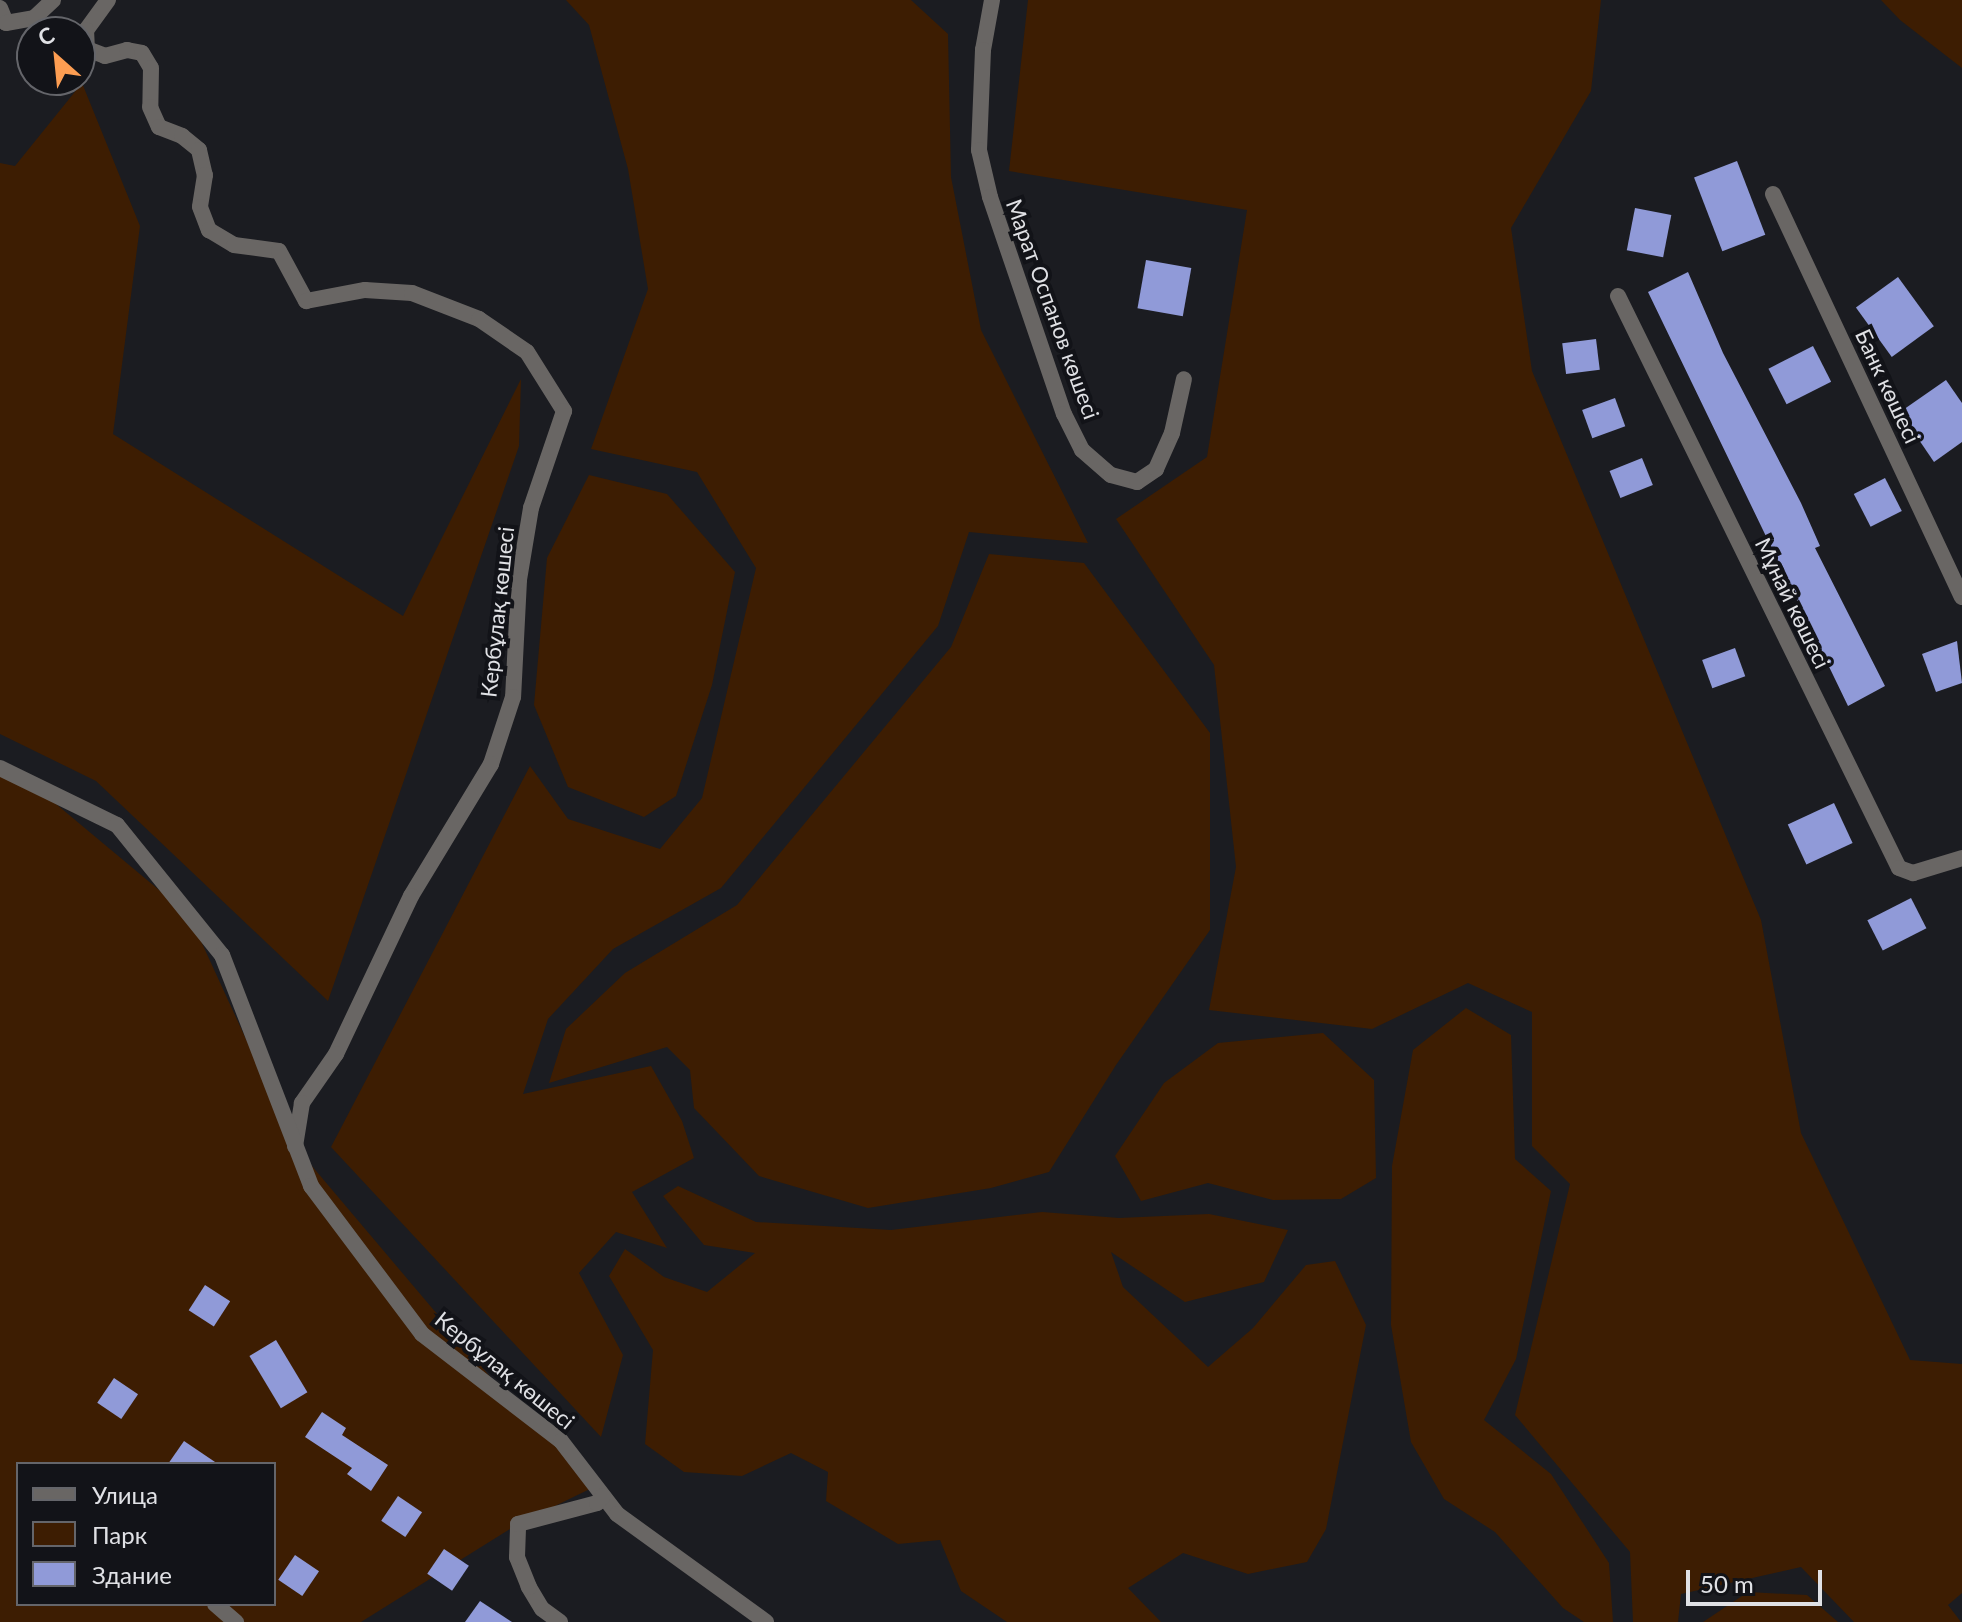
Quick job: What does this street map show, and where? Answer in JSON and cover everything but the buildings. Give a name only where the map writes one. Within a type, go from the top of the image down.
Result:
[{"type":"street","points":[[0,8],[6,23],[34,18],[53,0]]},
{"type":"street","name":"Кербұлақ көшесі","points":[[108,0],[86,30],[87,49],[105,56],[127,50],[142,53],[151,68],[150,107],[159,127],[182,136],[199,150],[205,175],[200,207],[209,230],[234,245],[279,251],[306,301],[365,290],[412,293],[479,319],[527,352],[564,411],[531,508],[519,580],[513,697],[491,764],[411,896],[336,1054],[302,1103],[295,1146]]},
{"type":"street","name":"Марат Оспанов көшесі","points":[[992,0],[983,50],[979,150],[1064,414],[1082,450],[1111,475],[1137,482],[1156,469],[1172,433],[1184,379]]},
{"type":"street","name":"Банк көшесі","points":[[1773,194],[1962,597]]},
{"type":"street","name":"Мұнай көшесі","points":[[1618,296],[1899,868],[1913,873],[1962,858]]},
{"type":"street","name":"Кербұлақ көшесі","points":[[0,768],[117,825],[222,955],[311,1186],[422,1334],[561,1441],[617,1514],[766,1622]]},
{"type":"street","points":[[560,1622],[542,1609],[529,1587],[517,1557],[518,1524],[597,1503],[603,1496]]},
{"type":"street","points":[[217,1606],[236,1622]]},
{"type":"green space","points":[[566,0],[911,0],[948,34],[951,177],[981,330],[1088,543],[969,532],[938,626],[721,888],[613,949],[548,1019],[523,1094],[651,1066],[682,1121],[694,1158],[632,1192],[667,1248],[616,1232],[579,1273],[623,1355],[601,1437],[331,1147],[530,766],[568,819],[660,849],[702,798],[756,568],[697,472],[591,449],[648,289],[628,169],[589,25]]},
{"type":"green space","points":[[1028,0],[1601,0],[1591,91],[1511,228],[1532,371],[1761,920],[1801,1133],[1910,1360],[1962,1364],[1962,1593],[1948,1605],[1961,1622],[1854,1622],[1801,1567],[1681,1594],[1678,1622],[1633,1622],[1630,1552],[1515,1415],[1570,1184],[1532,1146],[1532,1012],[1468,983],[1372,1029],[1209,1010],[1236,867],[1214,665],[1116,519],[1207,457],[1247,210],[1009,171]]},
{"type":"green space","points":[[1881,0],[1962,0],[1962,68],[1900,20]]},
{"type":"green space","points":[[72,96],[87,96],[140,226],[113,434],[403,616],[521,379],[519,446],[328,1001],[96,781],[0,734],[0,163],[15,166]]},
{"type":"green space","points":[[589,475],[667,494],[735,572],[712,685],[676,796],[644,817],[568,787],[534,705],[547,558]]},
{"type":"green space","points":[[989,554],[1084,563],[1210,733],[1210,930],[1116,1065],[1049,1172],[991,1188],[868,1208],[759,1176],[694,1108],[690,1070],[667,1047],[549,1083],[566,1029],[625,973],[737,905],[951,647]]},
{"type":"green space","points":[[0,770],[44,794],[189,915],[295,1146],[514,1405],[596,1486],[518,1524],[361,1622],[0,1622]]},
{"type":"green space","points":[[1466,1008],[1511,1035],[1515,1159],[1551,1191],[1516,1359],[1484,1420],[1551,1474],[1609,1563],[1613,1622],[1584,1622],[1563,1608],[1495,1532],[1444,1499],[1411,1442],[1391,1325],[1392,1166],[1413,1050]]},
{"type":"green space","points":[[1323,1033],[1374,1080],[1376,1178],[1341,1199],[1273,1200],[1208,1183],[1141,1201],[1115,1156],[1164,1083],[1218,1043]]},
{"type":"green space","points":[[678,1186],[756,1222],[891,1230],[1042,1212],[1119,1218],[1209,1214],[1288,1230],[1264,1282],[1185,1302],[1111,1252],[1123,1287],[1208,1367],[1253,1328],[1306,1265],[1335,1261],[1366,1325],[1326,1529],[1307,1562],[1248,1574],[1183,1553],[1128,1588],[1161,1622],[1007,1622],[961,1591],[940,1540],[898,1544],[826,1501],[828,1472],[791,1453],[742,1476],[684,1472],[645,1444],[653,1350],[609,1276],[625,1249],[664,1277],[707,1292],[755,1253],[704,1245],[663,1196]]},
{"type":"green space","points":[[1748,1592],[1807,1595],[1838,1622],[1703,1622]]}]
